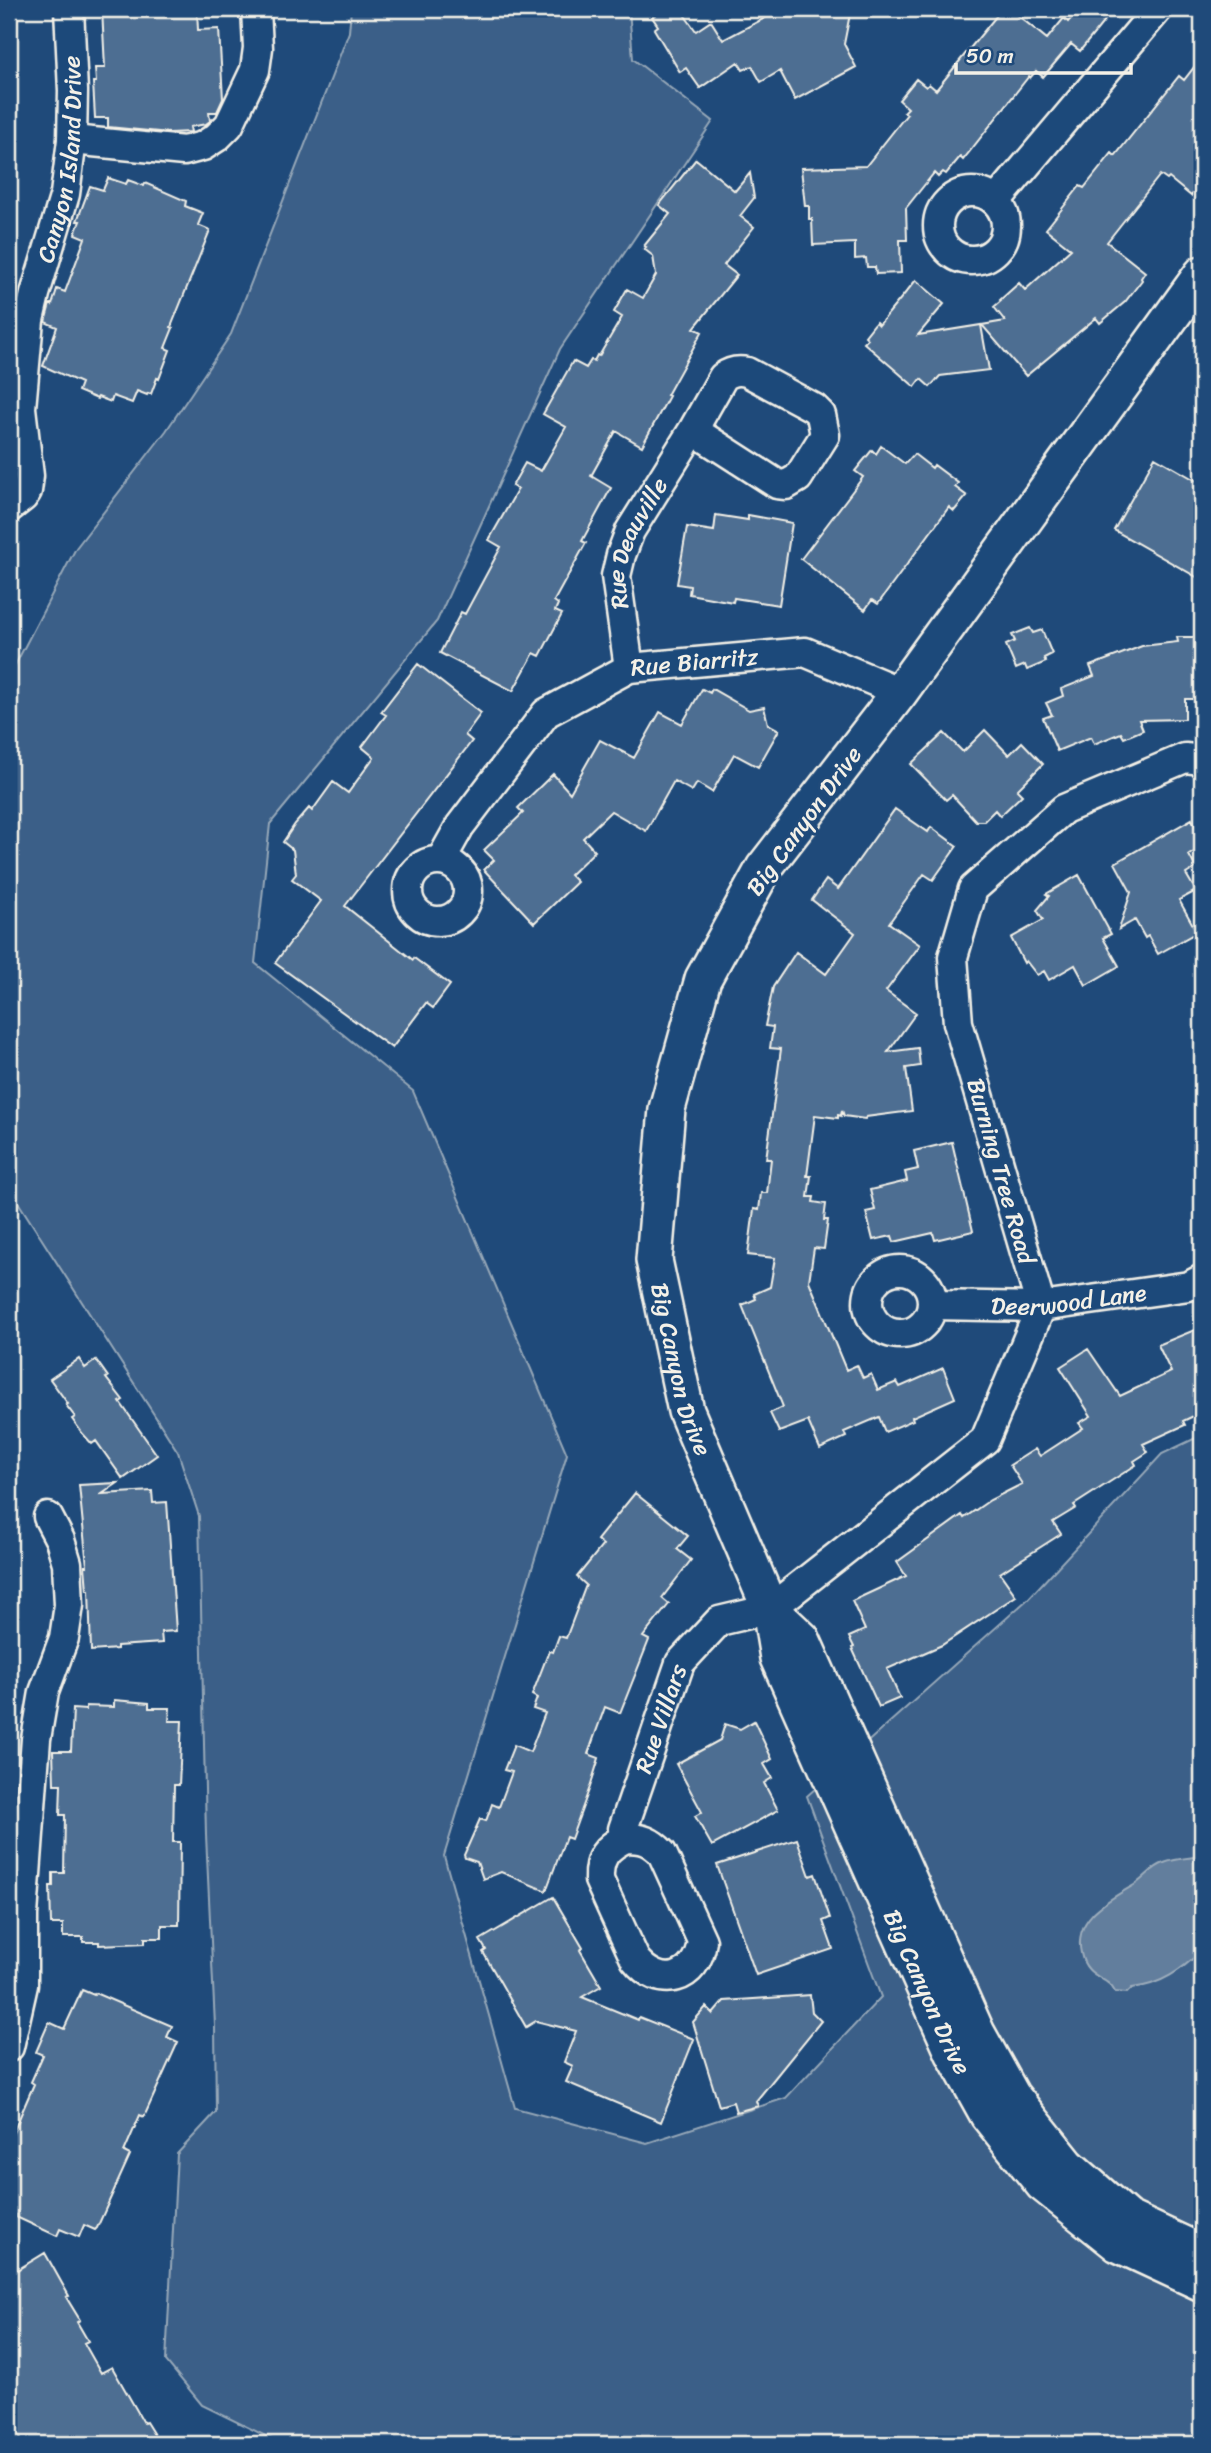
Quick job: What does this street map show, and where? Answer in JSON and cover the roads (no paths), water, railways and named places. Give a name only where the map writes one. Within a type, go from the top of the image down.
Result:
[{"type":"street","name":"Canyon Island Drive","points":[[9,509],[23,498],[27,491],[29,476],[21,408],[29,320],[34,294],[65,194],[72,140],[73,91],[69,9]]},
{"type":"street","points":[[72,140],[184,151],[203,146],[217,137],[229,125],[255,70],[258,48],[256,9]]},
{"type":"street","points":[[996,201],[1157,9]]},
{"type":"street","name":"Big Canyon Drive","points":[[1202,274],[900,692],[764,868],[704,979],[667,1109],[654,1260],[686,1411],[769,1609],[778,1658],[953,2052],[988,2115],[1043,2184],[1202,2283]]},
{"type":"street","name":"Rue Deauville","points":[[629,668],[616,576],[621,555],[630,531],[723,377],[728,372],[747,372],[814,408],[821,415],[825,435],[799,478],[786,485],[777,484],[693,430]]},
{"type":"street","name":"Rue Biarritz","points":[[441,860],[460,826],[547,713],[629,668],[805,652],[900,692]]},
{"type":"street","name":"Burning Tree Road","points":[[1041,1307],[958,1023],[953,957],[973,889],[1063,809],[1185,758],[1202,760]]},
{"type":"street","name":"Deerwood Lane","points":[[933,1305],[1041,1307],[1189,1286],[1202,1279]]},
{"type":"street","points":[[769,1609],[985,1440],[1041,1307]]},
{"type":"street","points":[[9,2047],[23,1915],[36,1739],[44,1692],[64,1638],[69,1605],[67,1563],[60,1540],[48,1517]]},
{"type":"street","name":"Rue Villars","points":[[626,1838],[622,1829],[680,1663],[719,1621],[769,1609]]},
{"type":"street","points":[[626,1838],[640,1838],[653,1843],[662,1853],[702,1941],[700,1955],[694,1966],[683,1975],[670,1978],[656,1976],[644,1970],[635,1959],[598,1880],[598,1866],[604,1853],[613,1843],[626,1838]]},
{"type":"street","name":"Big Canyon Drive","points":[[1122,2231],[1202,2253]]}]
